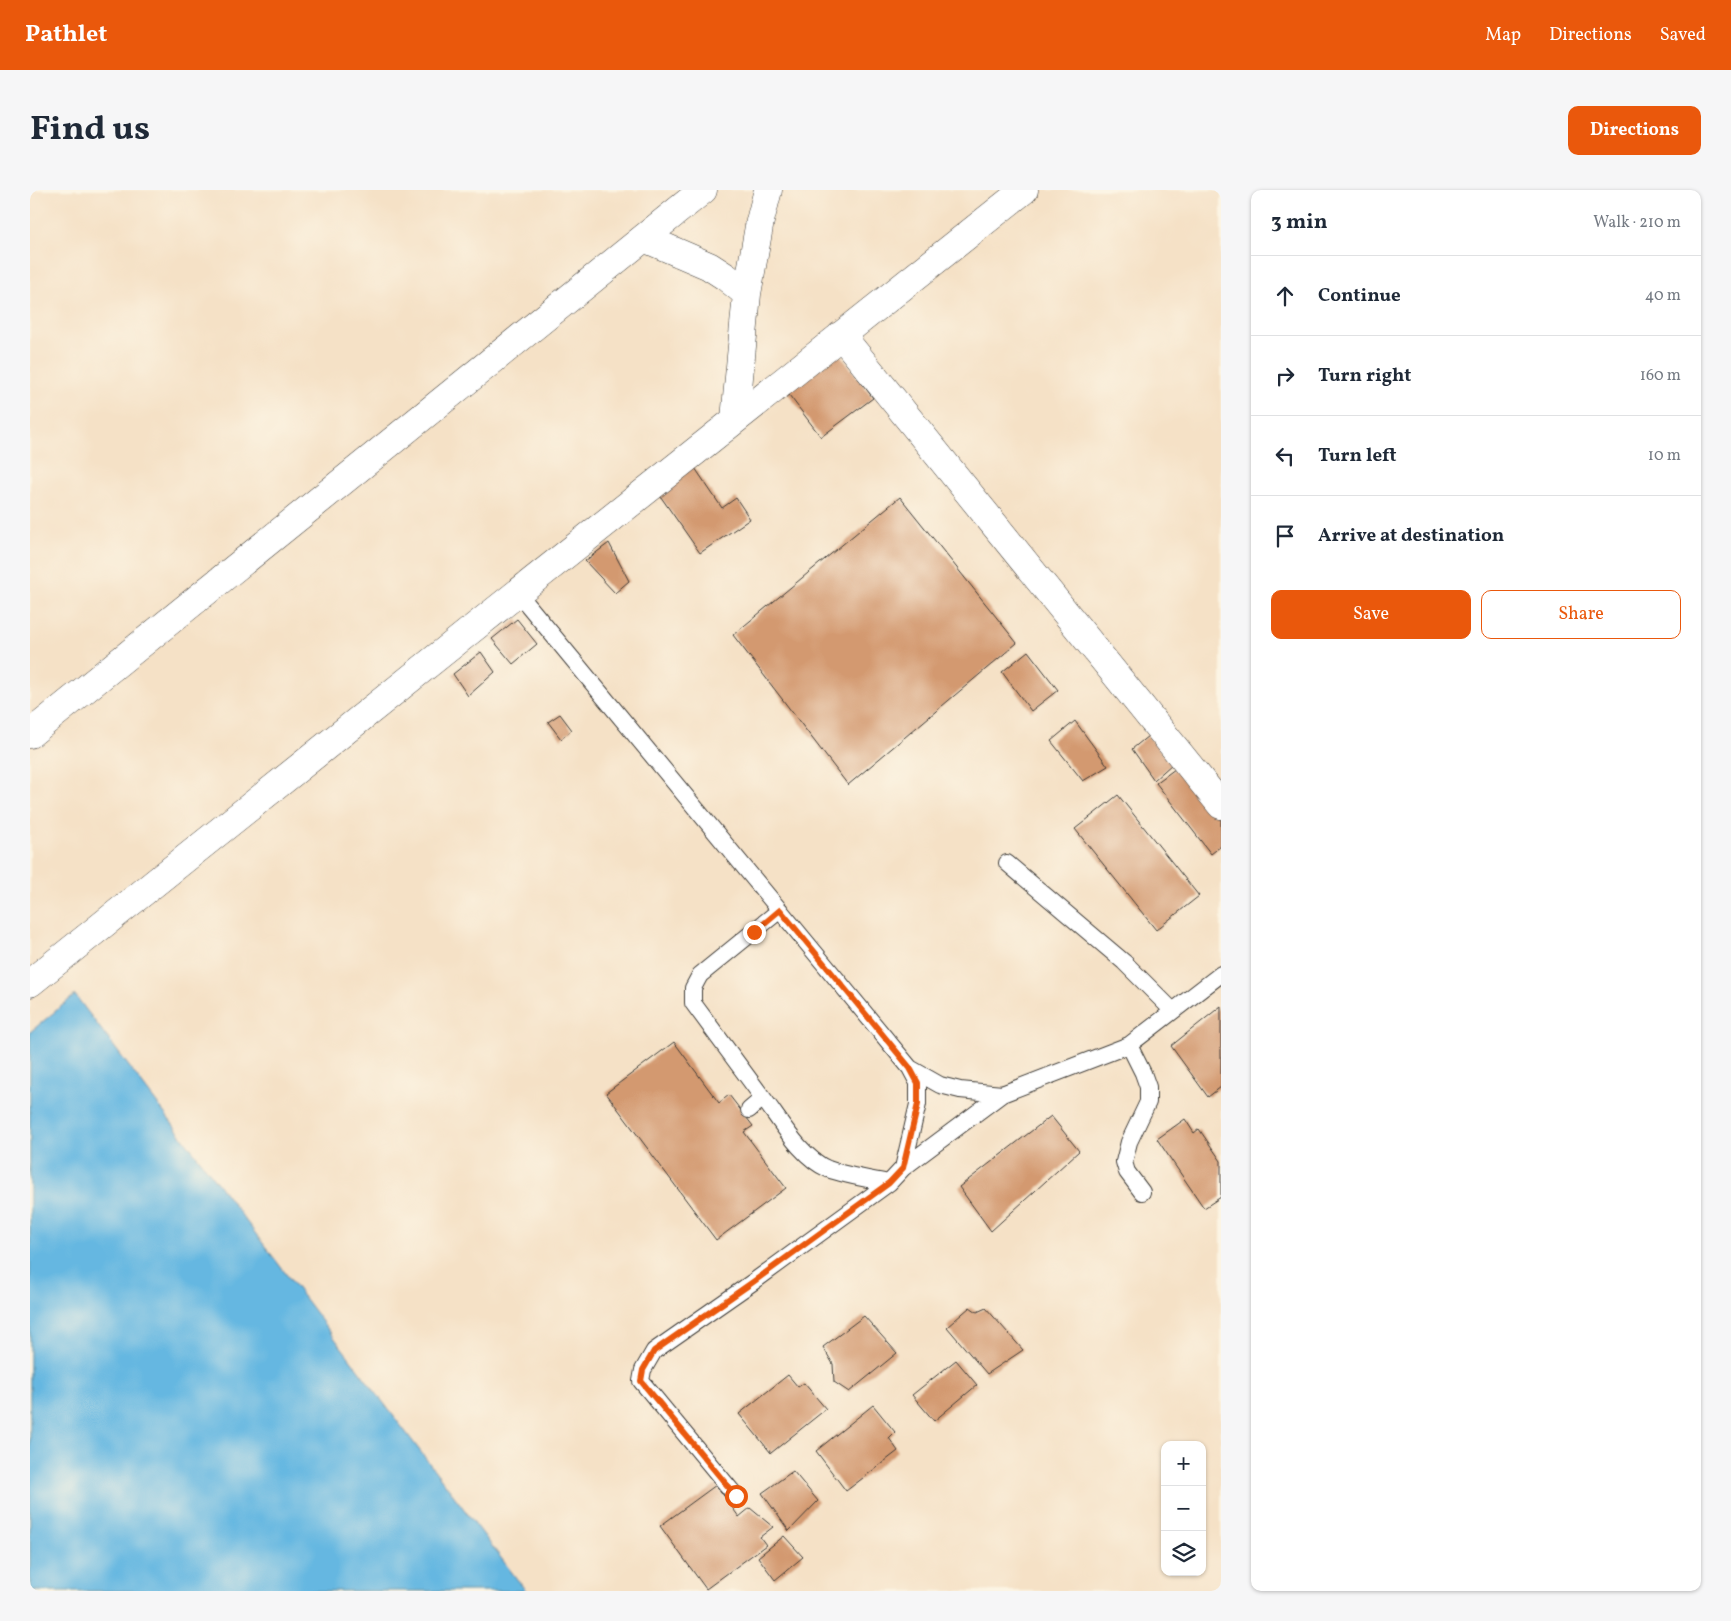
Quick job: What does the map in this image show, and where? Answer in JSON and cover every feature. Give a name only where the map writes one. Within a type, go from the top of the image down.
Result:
[{"type":"street","points":[[30,734],[702,190]]},
{"type":"street","points":[[735,418],[747,294],[760,222],[768,190]]},
{"type":"street","points":[[30,984],[735,418],[1024,190]]},
{"type":"street","points":[[644,238],[709,266],[747,294]]},
{"type":"street","points":[[842,335],[1221,805]]},
{"type":"lane","points":[[518,592],[910,1068],[918,1083],[918,1104],[903,1168]]},
{"type":"lane","points":[[1007,864],[1124,962],[1172,1011]]},
{"type":"lane","points":[[780,910],[700,975],[693,988],[693,1002],[805,1153],[826,1168],[889,1183]]},
{"type":"lane","points":[[736,1496],[641,1381],[643,1370],[654,1351],[889,1183],[903,1168],[1002,1094],[1128,1045],[1221,974]]},
{"type":"lane","points":[[1128,1045],[1144,1073],[1148,1087],[1148,1102],[1129,1142],[1124,1162],[1127,1172],[1142,1192]]},
{"type":"lane","points":[[910,1068],[940,1084],[960,1090],[1002,1094]]},
{"type":"lane","points":[[748,1110],[763,1098]]},
{"type":"water","points":[[75,995],[526,1591],[30,1591],[30,1032]]},
{"type":"building","points":[[838,352],[873,398],[821,437],[786,391]]},
{"type":"building","points":[[693,465],[722,508],[736,498],[750,519],[700,553],[656,490]]},
{"type":"building","points":[[900,497],[1017,643],[848,785],[733,635]]},
{"type":"building","points":[[609,543],[629,581],[615,593],[585,561]]},
{"type":"building","points":[[517,619],[537,644],[513,664],[492,639]]},
{"type":"building","points":[[1028,651],[1058,690],[1031,711],[1002,672]]},
{"type":"building","points":[[481,652],[495,672],[468,696],[453,674]]},
{"type":"building","points":[[560,714],[572,730],[561,739],[548,722]]},
{"type":"building","points":[[1075,721],[1108,766],[1083,781],[1051,741]]},
{"type":"building","points":[[1148,736],[1172,764],[1154,780],[1132,749]]},
{"type":"building","points":[[1179,766],[1221,819],[1221,846],[1211,854],[1156,783]]},
{"type":"building","points":[[1118,795],[1199,896],[1156,930],[1075,829]]},
{"type":"building","points":[[1221,1006],[1221,1087],[1208,1097],[1171,1046]]},
{"type":"building","points":[[674,1042],[719,1103],[729,1095],[753,1126],[744,1132],[786,1188],[716,1240],[606,1093]]},
{"type":"building","points":[[1051,1116],[1079,1151],[991,1231],[959,1187]]},
{"type":"building","points":[[1185,1119],[1194,1133],[1199,1129],[1221,1161],[1221,1197],[1204,1208],[1157,1139]]},
{"type":"building","points":[[970,1307],[977,1312],[986,1308],[1023,1350],[987,1374],[947,1327]]},
{"type":"building","points":[[864,1316],[897,1353],[849,1392],[834,1382],[833,1364],[823,1347]]},
{"type":"building","points":[[956,1360],[977,1385],[934,1421],[912,1395]]},
{"type":"building","points":[[788,1375],[798,1387],[804,1383],[826,1409],[771,1453],[739,1414]]},
{"type":"building","points":[[873,1405],[895,1432],[889,1438],[898,1451],[846,1491],[816,1451]]},
{"type":"building","points":[[793,1471],[818,1501],[789,1531],[762,1493]]},
{"type":"building","points":[[716,1485],[739,1517],[750,1508],[773,1527],[760,1537],[766,1545],[706,1589],[660,1526]]},
{"type":"building","points":[[784,1536],[803,1557],[775,1580],[758,1557]]},
{"type":"route","points":[[736,1496],[641,1381],[643,1370],[654,1351],[889,1183],[903,1168],[918,1104],[918,1083],[910,1068],[780,910],[754,932]]}]
